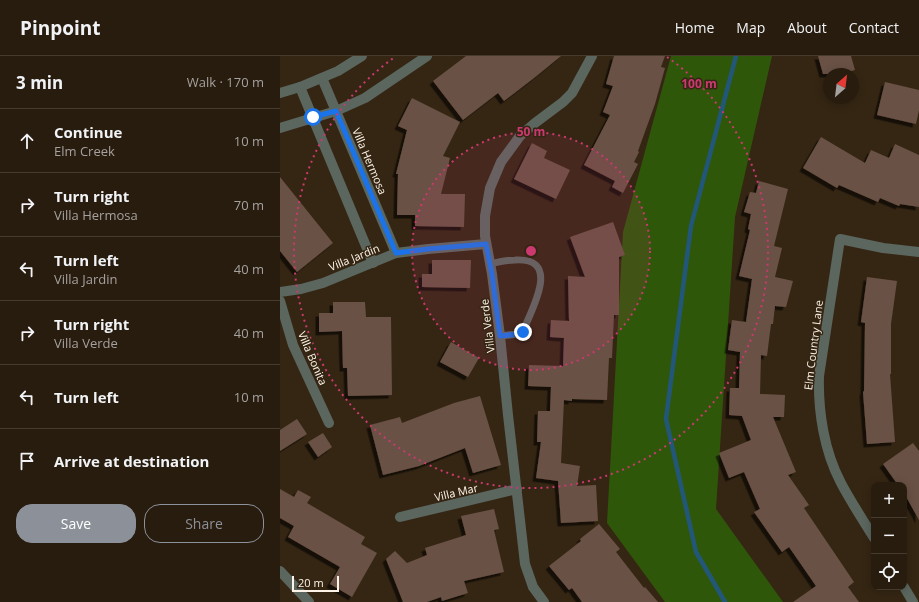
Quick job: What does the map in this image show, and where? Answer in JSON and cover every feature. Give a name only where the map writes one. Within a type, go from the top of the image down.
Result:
[{"type":"street","points":[[280,93],[300,87],[338,71],[362,56]]},
{"type":"street","points":[[280,128],[336,111],[365,98],[427,56]]},
{"type":"street","name":"Villa Verde","points":[[544,602],[533,587],[527,572],[500,336],[486,244],[485,216],[490,188],[501,162],[520,136],[563,102],[572,93],[592,56]]},
{"type":"street","name":"Villa Hermosa","points":[[322,78],[396,253]]},
{"type":"street","points":[[300,87],[373,263]]},
{"type":"street","name":"Elm Country Lane","points":[[871,533],[841,483],[832,463],[826,443],[818,397],[819,376],[840,239],[882,248],[919,252]]},
{"type":"street","name":"Villa Jardin","points":[[280,292],[323,283],[396,253],[486,244]]},
{"type":"street","name":"Villa Bonita","points":[[280,301],[293,345],[329,422]]},
{"type":"street","name":"Villa Mar","points":[[400,517],[517,490]]},
{"type":"street","points":[[280,571],[309,602]]},
{"type":"street","points":[[906,590],[913,602]]},
{"type":"lane","points":[[490,264],[515,260],[528,261],[535,264],[540,270],[541,275],[539,291],[523,332],[500,336]]},
{"type":"green space","points":[[671,56],[772,56],[735,217],[716,509],[783,602],[665,602],[607,523],[623,232]]},
{"type":"building","points":[[466,56],[561,56],[504,101],[498,93],[463,120],[433,81]]},
{"type":"building","points":[[614,56],[665,56],[661,67],[665,68],[655,104],[638,151],[639,152],[634,162],[638,164],[623,193],[612,187],[615,181],[584,165],[610,115],[603,112],[613,86],[606,84]]},
{"type":"building","points":[[818,56],[851,56],[854,68],[823,68],[823,74]]},
{"type":"building","points":[[885,82],[919,90],[919,110],[916,124],[877,115]]},
{"type":"building","points":[[412,98],[460,122],[443,156],[450,158],[441,194],[465,194],[464,227],[415,226],[415,215],[397,215],[398,174],[396,174],[407,130],[398,126]]},
{"type":"building","points":[[821,137],[865,163],[871,150],[889,158],[895,144],[919,155],[919,207],[900,204],[899,206],[880,198],[878,202],[839,185],[837,188],[803,168]]},
{"type":"building","points":[[532,143],[547,151],[544,158],[570,170],[556,199],[514,179]]},
{"type":"building","points":[[280,177],[333,243],[297,272],[280,251]]},
{"type":"building","points":[[759,181],[788,189],[774,246],[782,248],[775,277],[793,281],[786,307],[775,306],[767,356],[761,355],[760,394],[785,395],[784,417],[773,417],[796,472],[788,475],[809,505],[804,508],[854,582],[848,587],[859,602],[793,602],[816,586],[789,547],[782,552],[754,512],[760,509],[744,472],[729,478],[719,453],[751,440],[742,416],[729,415],[730,388],[739,388],[740,352],[728,350],[732,320],[746,322],[752,279],[739,276],[750,230],[748,229],[751,214],[744,212],[750,192],[756,193]]},
{"type":"building","points":[[613,222],[625,255],[619,257],[619,315],[614,315],[612,358],[609,358],[607,400],[564,400],[561,463],[580,466],[577,486],[596,485],[598,521],[561,523],[558,481],[536,478],[541,442],[537,442],[538,411],[550,411],[551,387],[528,386],[529,365],[563,366],[564,338],[550,337],[551,320],[569,321],[568,276],[585,277],[570,237]]},
{"type":"building","points":[[432,260],[471,260],[470,288],[422,287],[422,274],[432,274]]},
{"type":"building","points":[[867,277],[897,281],[891,324],[890,374],[895,442],[867,444],[863,392],[865,323],[861,322]]},
{"type":"building","points":[[333,302],[365,302],[366,317],[391,317],[392,395],[348,396],[347,368],[343,368],[342,331],[319,332],[319,313],[333,313]]},
{"type":"building","points":[[451,342],[479,358],[468,377],[440,362]]},
{"type":"building","points":[[480,396],[501,465],[473,473],[465,448],[419,466],[383,475],[370,425],[400,417],[402,423],[454,403]]},
{"type":"building","points":[[297,419],[307,434],[280,451],[280,430]]},
{"type":"building","points":[[323,433],[332,447],[318,457],[308,442]]},
{"type":"building","points":[[913,443],[919,451],[919,520],[907,498],[907,482],[896,482],[883,464]]},
{"type":"building","points":[[280,489],[294,497],[298,490],[311,497],[307,503],[365,537],[361,544],[377,553],[352,597],[330,584],[340,567],[288,537],[294,526],[280,518]]},
{"type":"building","points":[[494,509],[499,529],[494,530],[504,572],[464,581],[468,593],[442,601],[441,597],[427,602],[403,602],[386,559],[395,551],[407,563],[427,555],[425,548],[466,535],[461,516]]},
{"type":"building","points":[[599,524],[620,549],[616,552],[644,588],[645,587],[658,602],[582,602],[572,588],[569,590],[549,566],[581,541],[580,539]]},
{"type":"waterway","points":[[725,602],[696,552],[666,419],[691,226],[736,56]]},
{"type":"route","points":[[313,117],[336,111],[396,253],[486,244],[492,274],[500,336],[523,332]]}]
